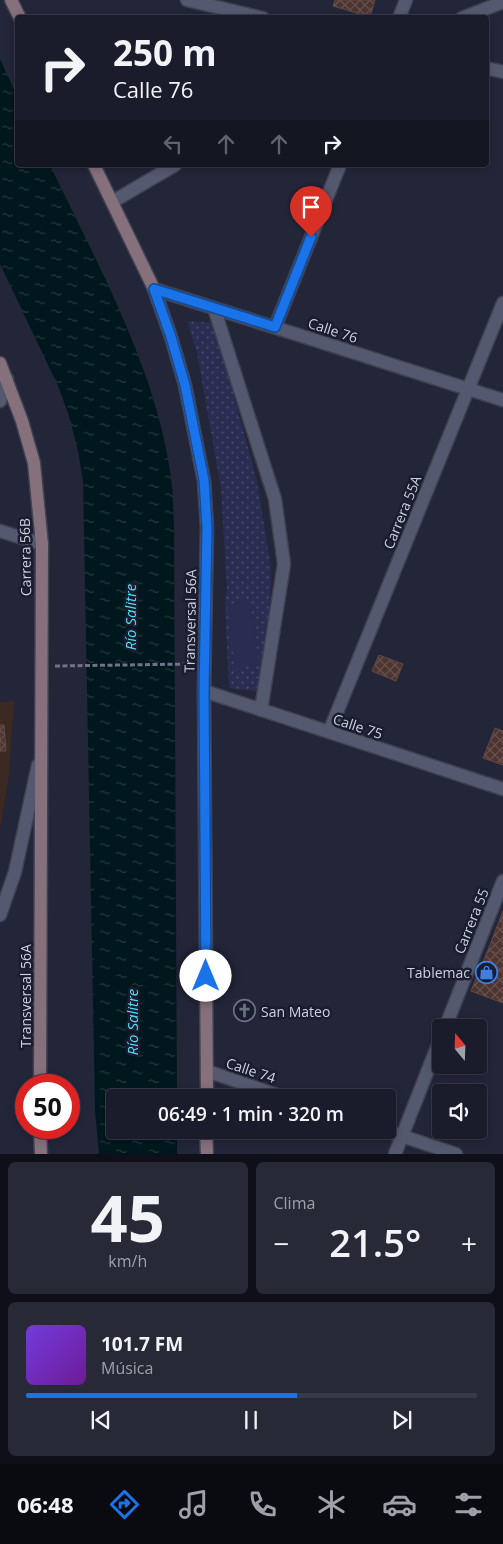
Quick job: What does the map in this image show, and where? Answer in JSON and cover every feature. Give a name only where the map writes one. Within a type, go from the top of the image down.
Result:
[{"type":"main road","points":[[11,0],[18,15]]},
{"type":"main road","name":"Transversal 56A","points":[[95,167],[154,289],[171,337],[185,385],[204,480],[207,527],[204,691],[207,1089]]},
{"type":"main road","name":"Carrera 56B","points":[[0,363],[4,378],[22,421],[34,463],[42,544],[40,757]]},
{"type":"main road","name":"Transversal 56A","points":[[40,757],[40,1074]]},
{"type":"main road","points":[[40,1139],[41,1154]]},
{"type":"main road","points":[[206,1139],[207,1154]]},
{"type":"street","points":[[186,0],[250,15]]},
{"type":"street","points":[[400,15],[406,0]]},
{"type":"street","points":[[470,15],[503,2]]},
{"type":"street","points":[[489,69],[503,72]]},
{"type":"street","points":[[112,202],[172,167]]},
{"type":"street","points":[[275,327],[339,167]]},
{"type":"street","name":"Calle 76","points":[[154,289],[503,400]]},
{"type":"street","name":"Carrera 55A","points":[[330,732],[503,303]]},
{"type":"street","points":[[214,308],[275,499],[284,564],[261,710]]},
{"type":"street","points":[[0,401],[4,378]]},
{"type":"street","points":[[0,531],[42,544]]},
{"type":"street","name":"Calle 75","points":[[204,691],[503,789]]},
{"type":"street","points":[[0,915],[15,872],[40,757]]},
{"type":"street","name":"Carrera 55","points":[[449,1019],[503,881]]},
{"type":"street","points":[[395,1154],[432,1060]]},
{"type":"street","name":"Calle 74","points":[[207,1071],[260,1089]]},
{"type":"street","points":[[396,1134],[456,1154]]},
{"type":"path","points":[[54,666],[192,664]]},
{"type":"shaded area","points":[[187,321],[214,323],[257,481],[271,568],[270,636],[260,692],[229,688],[225,602],[227,590],[221,488],[197,353]]},
{"type":"shaded area","points":[[250,600],[259,664],[235,669],[227,605]]},
{"type":"shaded area","points":[[14,701],[9,774],[0,830],[0,702]]},
{"type":"water","name":"Río Salitre","points":[[0,59],[15,92],[15,167],[51,167],[103,273],[136,350],[150,388],[161,427],[170,472],[174,525],[177,1089],[106,1089],[106,1139],[177,1139],[177,1154],[99,1154],[95,1110],[83,481],[69,416],[58,386],[0,264]]},
{"type":"building","points":[[335,0],[375,0],[371,15],[363,15],[333,6]]},
{"type":"building","points":[[379,655],[403,664],[396,681],[372,671]]},
{"type":"building","points":[[0,725],[4,725],[6,751],[0,751]]},
{"type":"building","points":[[495,728],[503,731],[503,765],[483,758]]},
{"type":"building","points":[[503,911],[503,955],[488,950]]},
{"type":"building","points":[[488,950],[503,955],[503,1003],[471,991]]},
{"type":"place","name":"Tablemac","points":[[486,972]]},
{"type":"place","name":"San Mateo","points":[[245,1011]]},
{"type":"route","points":[[206,976],[204,691],[207,527],[204,480],[185,385],[154,289],[275,327],[311,237]]}]
